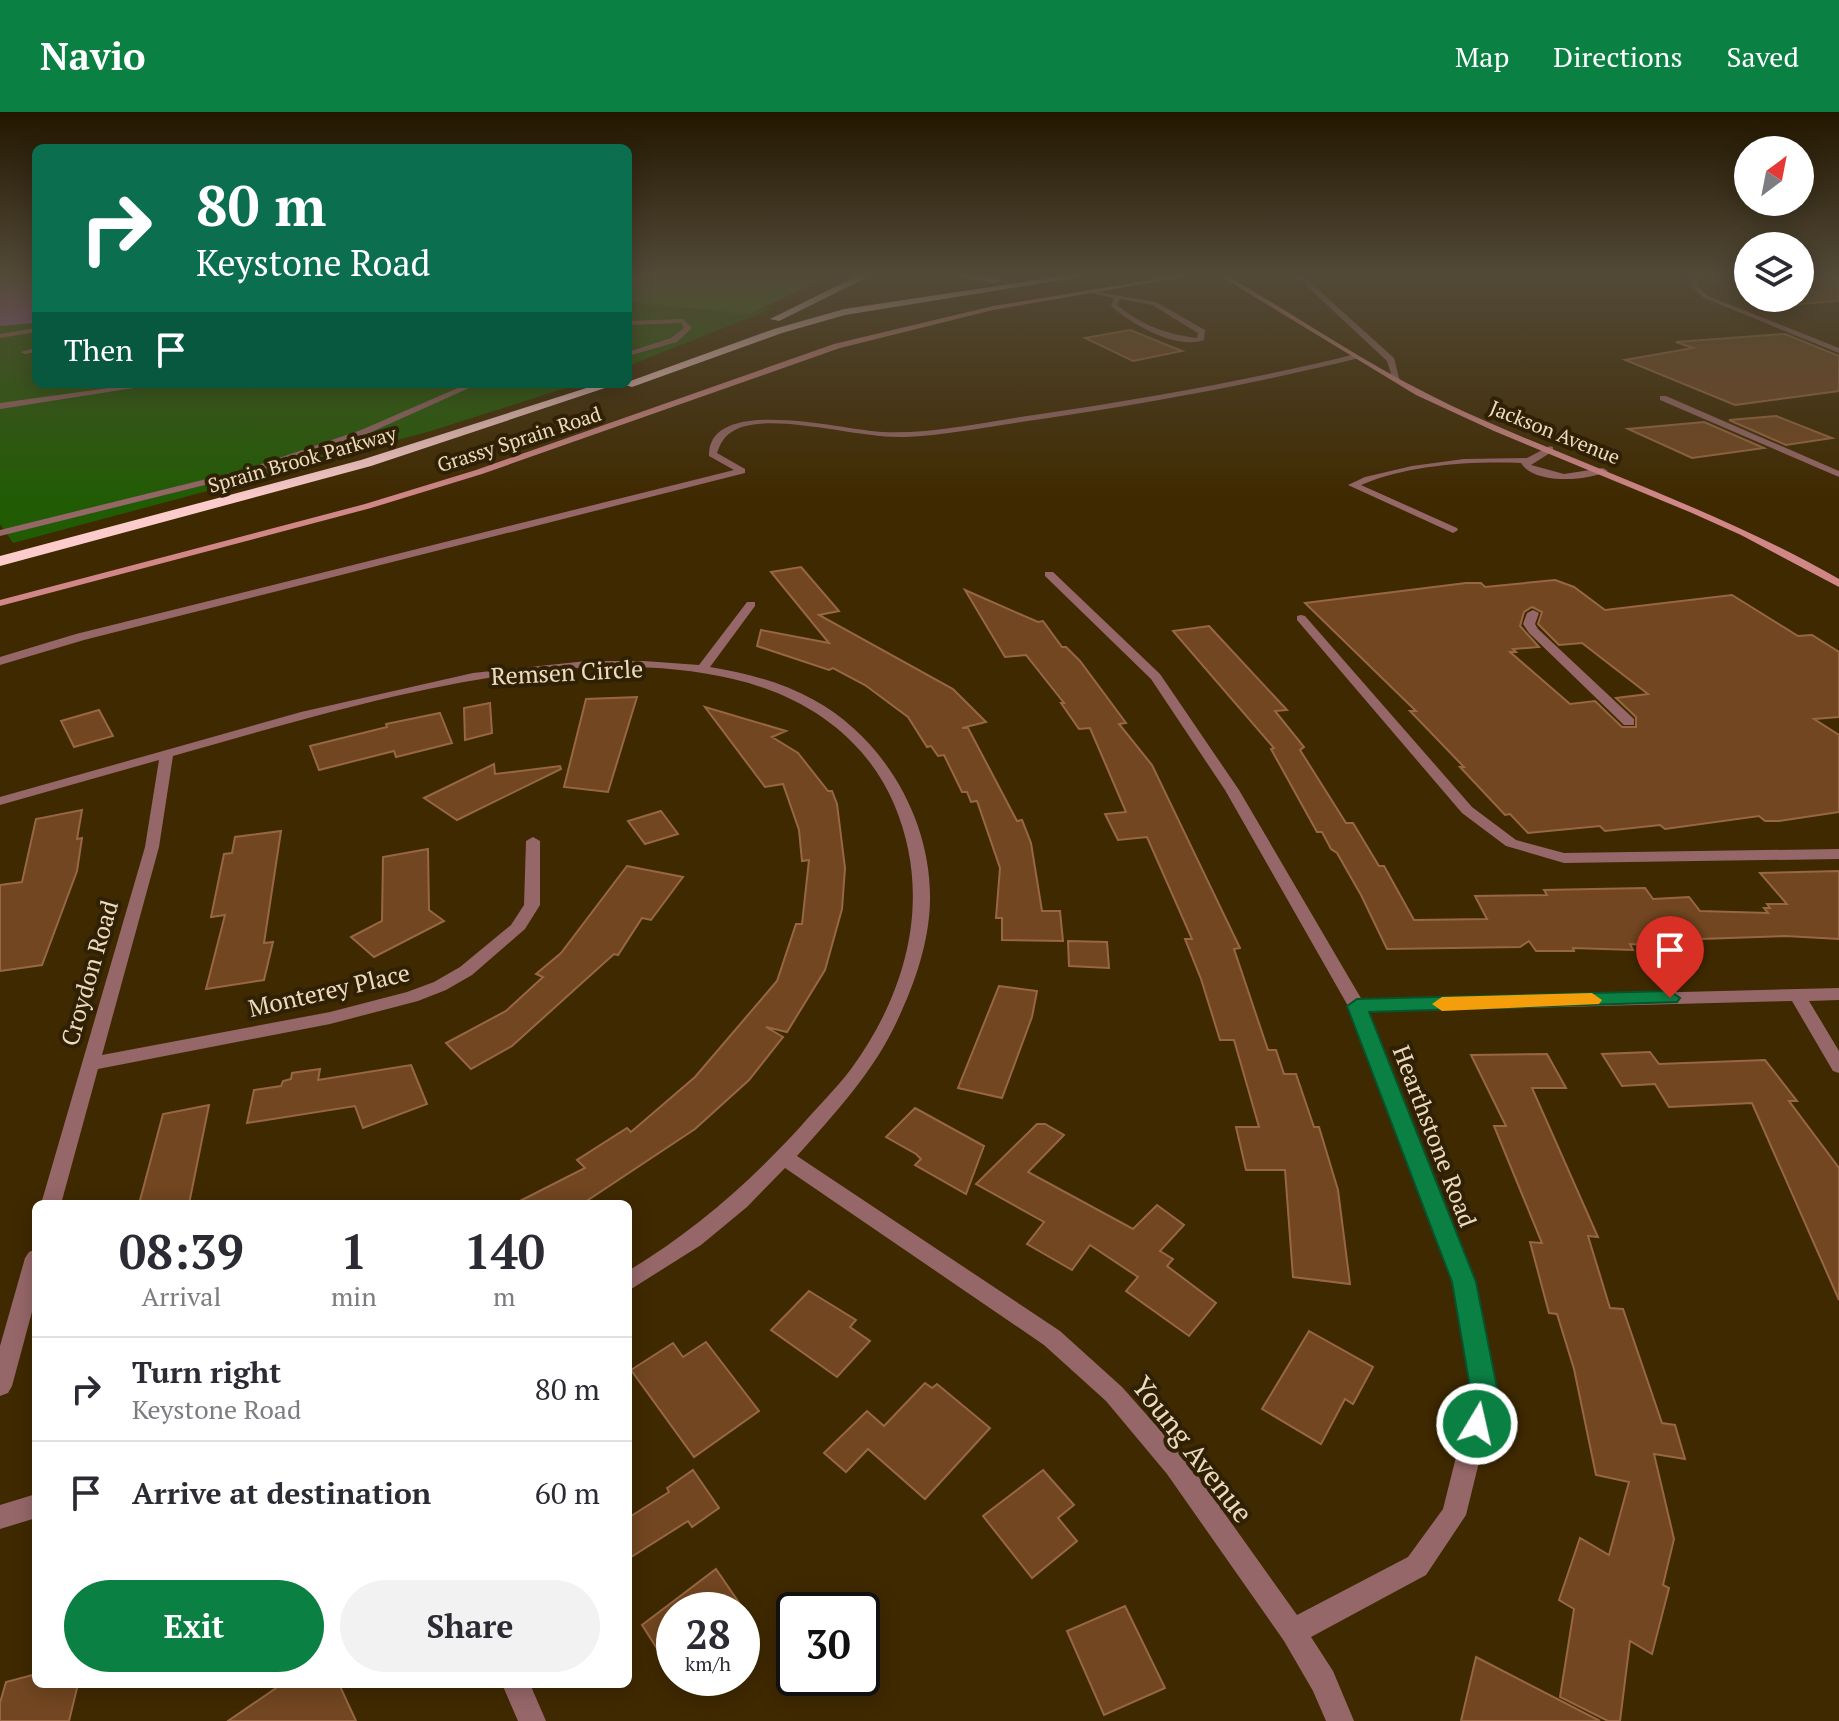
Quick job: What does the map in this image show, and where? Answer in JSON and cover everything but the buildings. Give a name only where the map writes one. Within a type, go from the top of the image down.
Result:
[{"type":"highway","points":[[632,380],[700,351]]},
{"type":"highway","points":[[632,381],[719,351]]},
{"type":"highway","name":"Sprain Brook Parkway","points":[[0,561],[303,481],[599,388]]},
{"type":"highway","points":[[491,424],[608,388]]},
{"type":"street","points":[[25,352],[30,351]]},
{"type":"street","name":"Grassy Sprain Road","points":[[0,603],[308,522],[479,472],[823,351]]},
{"type":"street","name":"Jackson Avenue","points":[[1348,351],[1447,406],[1759,538],[1839,584]]},
{"type":"street","points":[[1381,351],[1391,360],[1397,380]]},
{"type":"street","points":[[0,661],[80,637],[742,471],[712,454],[719,437],[735,427],[771,421],[884,435],[937,431],[1089,410],[1274,377],[1356,356]]},
{"type":"street","points":[[0,406],[127,388]]},
{"type":"street","points":[[0,533],[250,471],[364,432],[465,388]]},
{"type":"street","points":[[1663,398],[1839,474]]},
{"type":"street","points":[[1453,530],[1353,485],[1393,473],[1504,458],[1526,461],[1550,449]]},
{"type":"street","points":[[1526,461],[1527,467],[1550,477],[1566,479],[1603,471]]},
{"type":"street","points":[[1813,568],[1839,577]]},
{"type":"street","name":"Hearthstone Road","points":[[1049,574],[1156,677],[1184,714],[1232,790],[1357,1006],[1464,1282],[1484,1393],[1454,1515],[1417,1566],[1293,1632]]},
{"type":"street","points":[[702,669],[751,604]]},
{"type":"street","points":[[1533,613],[1529,624],[1533,631],[1629,722]]},
{"type":"street","points":[[1301,618],[1467,810],[1494,835],[1521,850],[1564,858],[1839,854]]},
{"type":"street","name":"Remsen Circle","points":[[0,801],[406,689],[543,669],[626,664],[702,669],[750,679],[807,701],[842,721],[873,753],[896,792],[917,850],[922,915],[909,968],[888,1021],[856,1076],[784,1157],[756,1187],[693,1240],[632,1279]]},
{"type":"street","name":"Croydon Road","points":[[52,1200],[152,847],[167,754]]},
{"type":"street","name":"Monterey Place","points":[[91,1064],[330,1018],[412,997],[440,986],[466,971],[517,929],[532,905],[533,841]]},
{"type":"street","points":[[1796,994],[1839,1066]]},
{"type":"street","points":[[1357,1006],[1839,994]]},
{"type":"street","name":"Young Avenue","points":[[784,1157],[1052,1338],[1114,1394],[1176,1466],[1293,1632],[1323,1681],[1340,1721]]},
{"type":"street","points":[[0,1386],[32,1272]]},
{"type":"street","points":[[0,1517],[32,1507]]},
{"type":"street","points":[[518,1688],[532,1721]]},
{"type":"green space","points":[[0,351],[32,351],[32,388],[565,388],[431,431],[13,543],[0,524]]},
{"type":"green space","points":[[632,351],[666,351],[632,364]]},
{"type":"slow traffic","points":[[1442,1004],[1592,1000]]},
{"type":"route","points":[[1477,1424],[1484,1393],[1464,1282],[1357,1006],[1670,998]]}]
